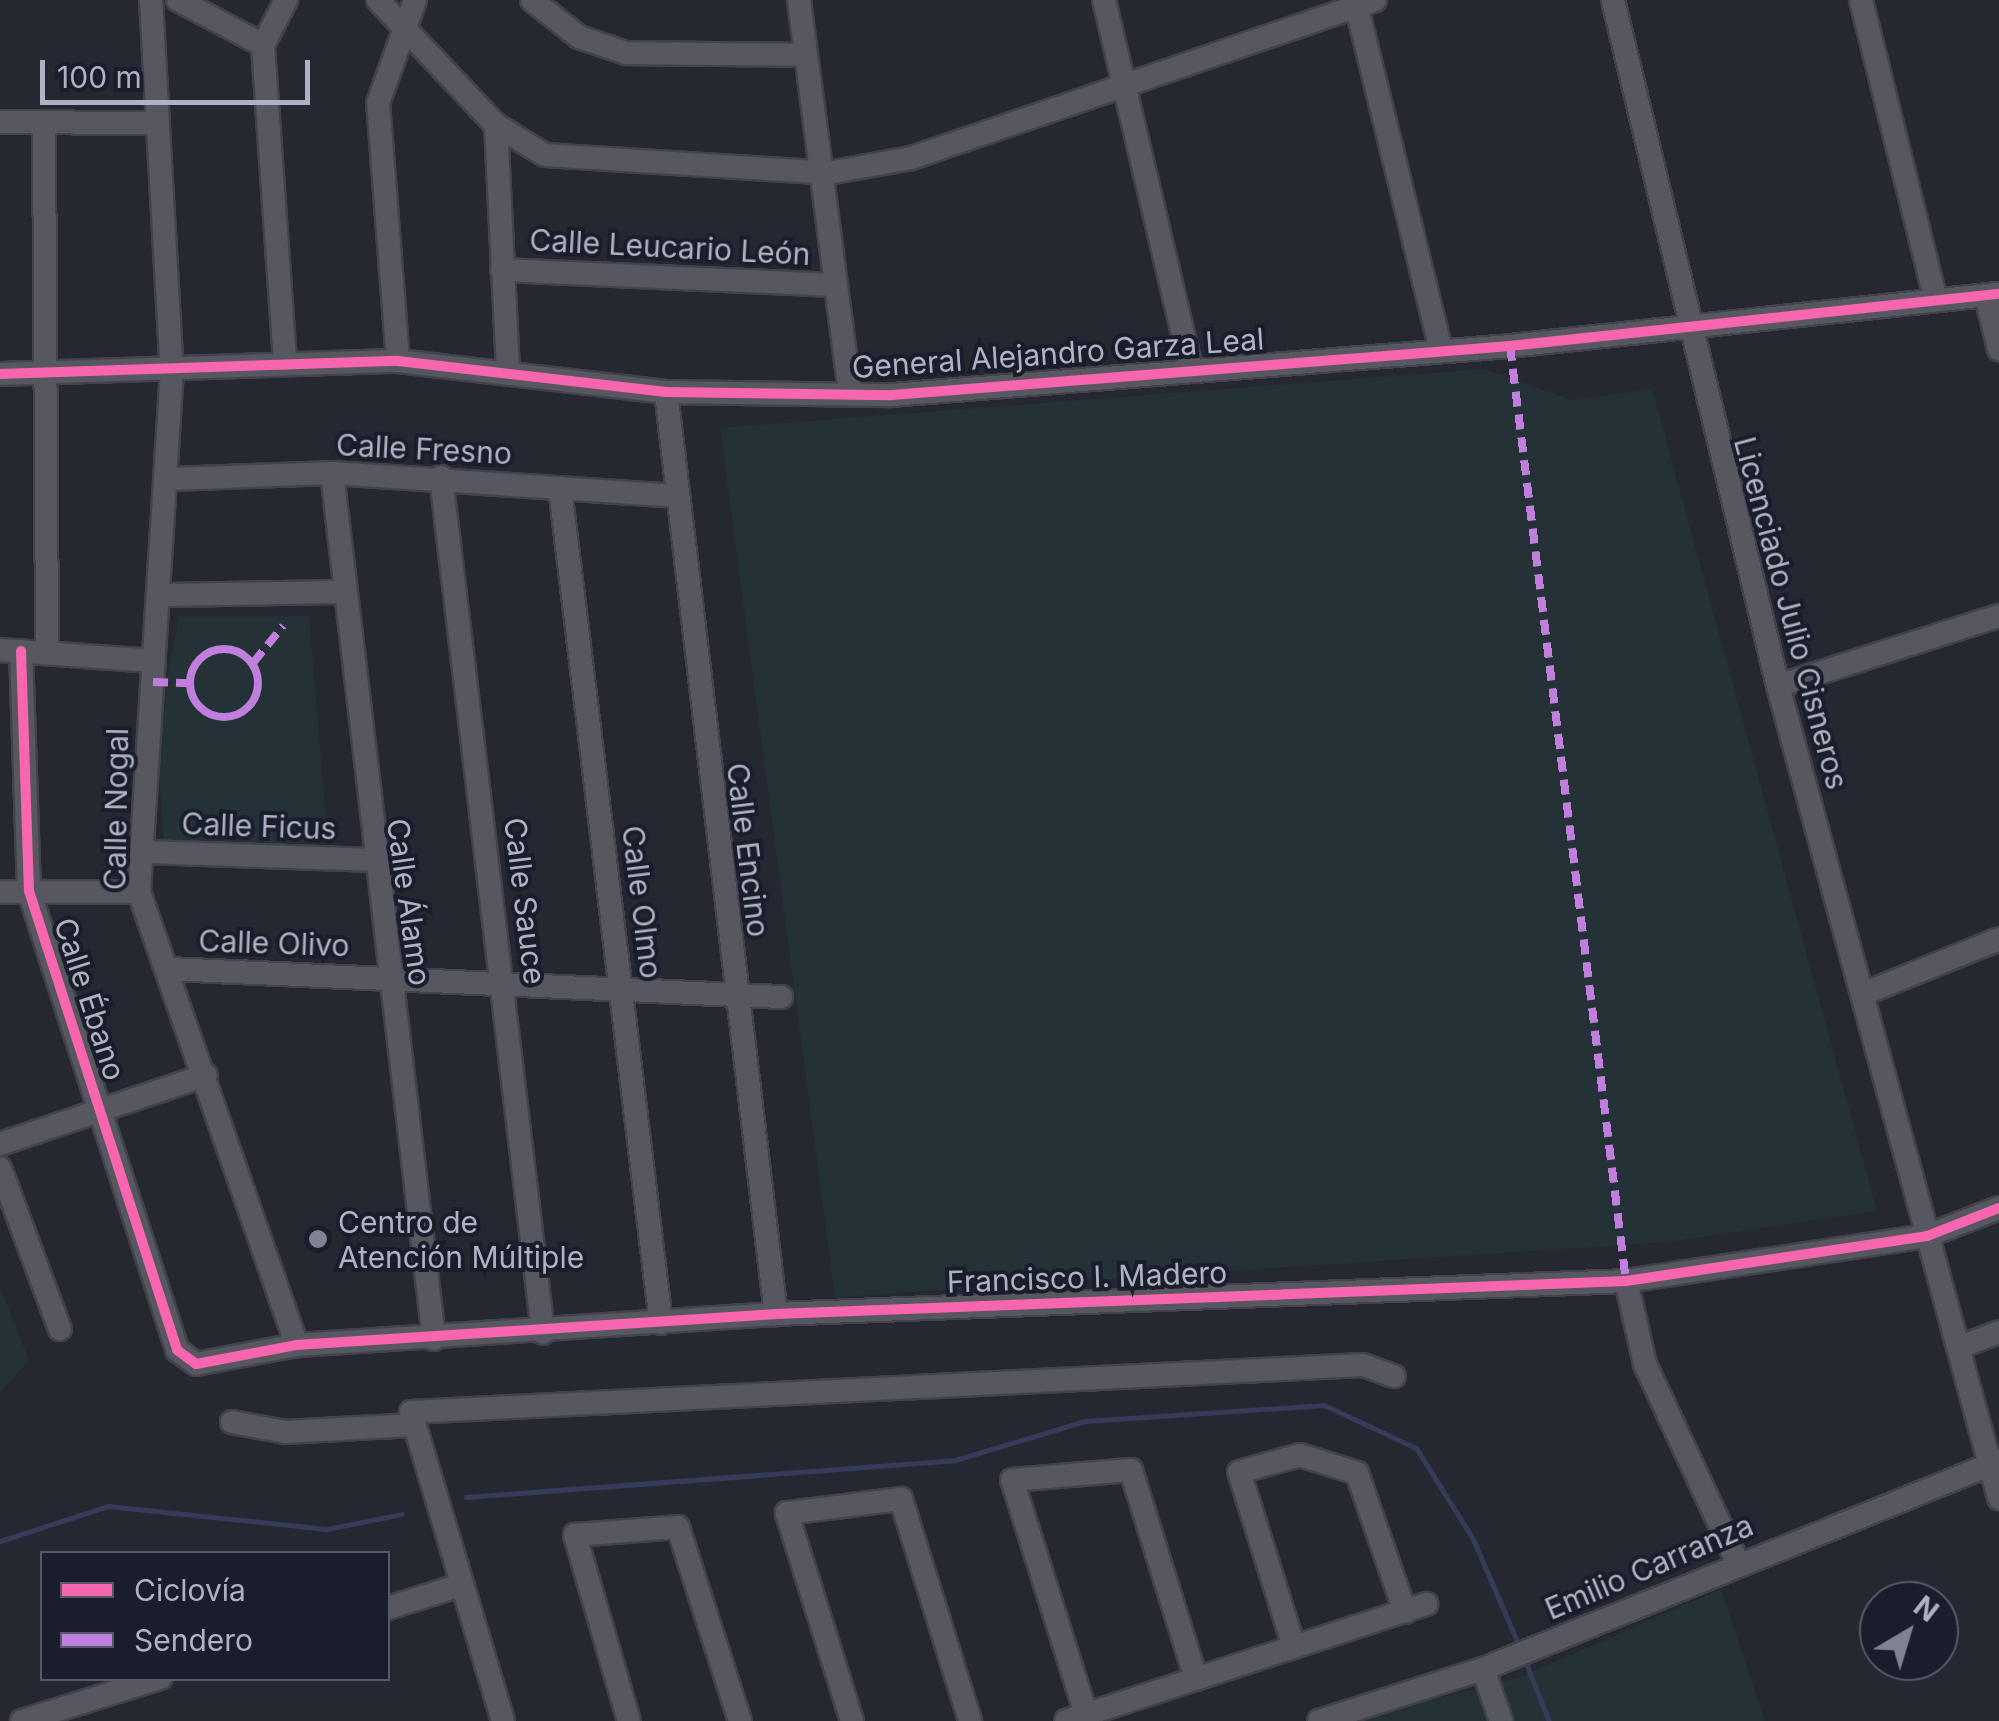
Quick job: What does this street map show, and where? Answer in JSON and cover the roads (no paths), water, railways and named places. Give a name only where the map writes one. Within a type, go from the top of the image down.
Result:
[{"type":"street","name":"Calle Nogal","points":[[151,0],[152,124],[172,370],[164,595],[154,661],[144,852],[138,892],[170,969],[297,1345]]},
{"type":"street","points":[[178,0],[263,46]]},
{"type":"street","points":[[286,0],[263,46],[286,361]]},
{"type":"street","points":[[378,0],[410,11],[496,126],[565,158],[828,173],[887,166],[1362,2],[1441,350]]},
{"type":"street","points":[[532,0],[579,37],[626,54],[806,55]]},
{"type":"street","points":[[799,0],[828,173],[835,285],[850,395]]},
{"type":"street","points":[[1104,0],[1191,368]]},
{"type":"street","name":"Licenciado Julio Cisneros","points":[[1613,0],[1685,321],[1778,686],[1994,1463],[1999,1498]]},
{"type":"street","points":[[1861,0],[1935,297]]},
{"type":"street","points":[[398,361],[378,103],[410,11]]},
{"type":"street","points":[[0,122],[152,124]]},
{"type":"street","points":[[44,125],[52,371],[47,652]]},
{"type":"street","points":[[496,126],[508,372]]},
{"type":"street","name":"Calle Leucario León","points":[[502,270],[835,285]]},
{"type":"street","points":[[1992,295],[1999,348]]},
{"type":"street","name":"General Alejandro Garza Leal","points":[[0,374],[172,370],[286,361],[398,361],[666,392],[850,395],[1441,350],[1685,321],[1992,295]]},
{"type":"street","name":"Calle Encino","points":[[666,392],[674,496],[776,1314]]},
{"type":"street","name":"Calle Fresno","points":[[170,479],[332,473],[674,496]]},
{"type":"street","name":"Calle Álamo","points":[[332,473],[340,592],[371,860],[390,977],[434,1339]]},
{"type":"street","name":"Calle Sauce","points":[[441,478],[506,982],[543,1333]]},
{"type":"street","name":"Calle Olmo","points":[[560,488],[661,1323]]},
{"type":"street","points":[[164,595],[340,592]]},
{"type":"street","points":[[1778,686],[1999,616]]},
{"type":"street","points":[[10,650],[154,661]]},
{"type":"street","name":"Calle Ébano","points":[[10,650],[29,892],[177,1350]]},
{"type":"street","name":"Calle Ficus","points":[[144,852],[371,860]]},
{"type":"street","points":[[0,892],[138,892]]},
{"type":"street","points":[[1863,994],[1999,939]]},
{"type":"street","name":"Calle Olivo","points":[[170,969],[781,997]]},
{"type":"street","points":[[0,1144],[98,1105],[206,1075]]},
{"type":"street","points":[[0,1168],[4,1200],[60,1330]]},
{"type":"street","name":"Francisco I. Madero","points":[[177,1350],[203,1364],[297,1345],[543,1333],[776,1314],[1626,1281],[1928,1236],[1999,1208]]},
{"type":"street","points":[[1626,1281],[1645,1364],[1737,1561]]},
{"type":"street","points":[[1960,1347],[1999,1332]]},
{"type":"street","points":[[502,1721],[411,1412],[992,1379],[1363,1365],[1394,1376]]},
{"type":"street","points":[[232,1422],[286,1432],[414,1425]]},
{"type":"street","points":[[1196,1679],[1131,1470],[1012,1480],[1076,1718],[1416,1608],[1357,1473],[1300,1455],[1239,1472],[1294,1647]]},
{"type":"street","name":"Emilio Carranza","points":[[1319,1721],[1483,1669],[1737,1561],[1994,1463]]},
{"type":"street","points":[[852,1721],[787,1514],[901,1499],[970,1721]]},
{"type":"street","points":[[629,1721],[575,1535],[678,1526],[740,1721]]},
{"type":"street","points":[[390,1607],[461,1585]]},
{"type":"street","points":[[1483,1669],[1501,1721]]},
{"type":"street","points":[[22,1721],[150,1681]]},
{"type":"waterway","points":[[466,1497],[955,1460],[1085,1421],[1324,1405],[1416,1448],[1473,1539],[1519,1646]]},
{"type":"waterway","points":[[0,1541],[108,1506],[327,1529],[402,1514]]},
{"type":"waterway","points":[[1525,1661],[1549,1721]]},
{"type":"place","name":"Centro de Atención Múltiple","points":[[318,1239]]}]
